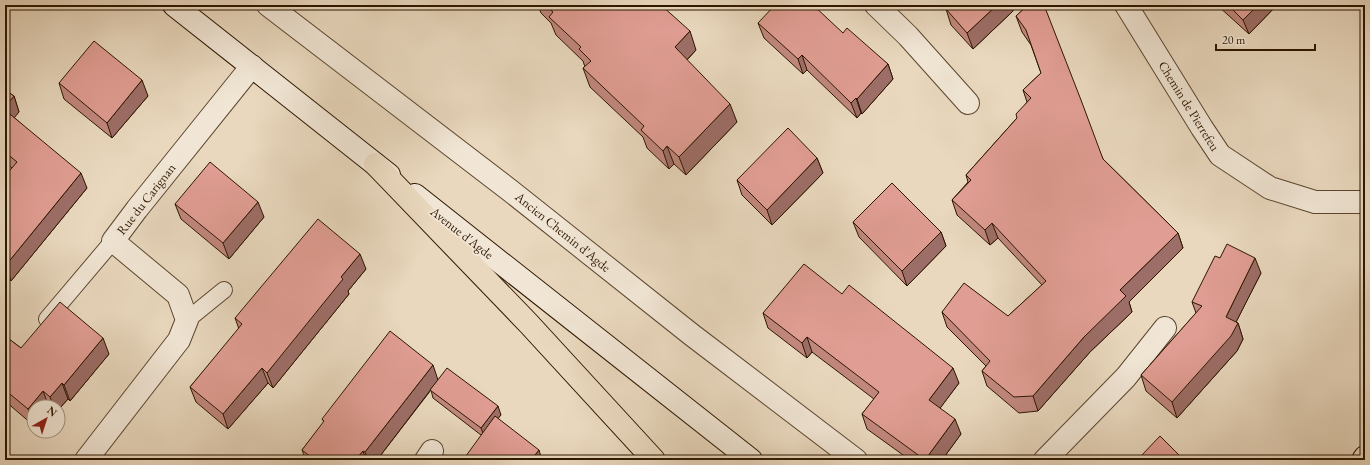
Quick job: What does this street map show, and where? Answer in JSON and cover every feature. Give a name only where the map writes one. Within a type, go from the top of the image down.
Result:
[{"type":"highway","points":[[375,164],[529,324],[654,460]]},
{"type":"street","name":"Avenue d'Agde","points":[[174,5],[751,460]]},
{"type":"street","name":"Ancien Chemin d'Agde","points":[[268,5],[512,192],[692,335],[856,460]]},
{"type":"street","points":[[876,5],[908,36],[968,103]]},
{"type":"street","name":"Chemin de Pierrefeu","points":[[1126,5],[1220,156],[1270,188],[1315,202],[1365,202]]},
{"type":"street","name":"Rue du Carignan","points":[[187,320],[178,295],[113,241],[252,66]]},
{"type":"street","points":[[86,460],[179,340],[187,320]]},
{"type":"street","points":[[1044,460],[1126,377],[1165,328]]},
{"type":"lane","points":[[39,328],[113,241]]},
{"type":"lane","points":[[187,320],[224,290]]},
{"type":"building","points":[[545,5],[661,5],[690,31],[675,47],[730,104],[679,157],[667,146],[663,151],[641,130],[644,126],[583,68],[591,61],[579,49],[581,47],[549,17],[553,12]]},
{"type":"building","points":[[775,5],[813,5],[843,33],[847,28],[888,64],[857,99],[856,98],[851,103],[802,55],[798,59],[758,23]]},
{"type":"building","points":[[950,5],[997,5],[967,33],[946,9]]},
{"type":"building","points":[[1028,5],[1044,5],[1103,159],[1178,233],[1120,290],[1126,296],[1084,337],[1033,396],[1014,397],[982,371],[990,361],[942,312],[964,283],[1008,316],[1046,281],[992,223],[985,230],[952,200],[971,180],[966,175],[1017,118],[1016,114],[1031,98],[1023,90],[1041,73],[1026,30],[1016,16]]},
{"type":"building","points":[[1228,5],[1258,5],[1243,20]]},
{"type":"building","points":[[94,41],[142,80],[107,123],[59,83]]},
{"type":"building","points":[[5,90],[14,96],[5,107]]},
{"type":"building","points":[[5,110],[81,173],[6,265],[5,176],[17,162],[5,152]]},
{"type":"building","points":[[788,128],[817,158],[767,210],[737,180]]},
{"type":"building","points":[[210,162],[258,202],[223,243],[175,204]]},
{"type":"building","points":[[892,183],[941,232],[902,271],[853,222]]},
{"type":"building","points":[[318,219],[360,254],[341,277],[343,279],[267,373],[262,368],[223,414],[190,387],[242,324],[235,318]]},
{"type":"building","points":[[1227,244],[1255,258],[1226,317],[1238,323],[1231,336],[1172,402],[1141,375],[1202,306],[1192,302],[1215,256],[1220,258]]},
{"type":"building","points":[[804,264],[842,294],[849,285],[953,368],[929,400],[955,419],[925,460],[862,414],[879,392],[807,337],[802,343],[763,313]]},
{"type":"building","points":[[60,302],[103,338],[64,385],[62,383],[50,397],[43,391],[36,399],[26,399],[26,407],[5,390],[5,336],[21,348]]},
{"type":"building","points":[[390,331],[433,365],[365,452],[363,451],[355,460],[315,460],[302,450],[324,421],[322,419]]},
{"type":"building","points":[[447,368],[498,406],[481,428],[430,390]]},
{"type":"building","points":[[495,416],[539,450],[531,460],[463,460]]},
{"type":"building","points":[[1160,436],[1182,458],[1180,460],[1146,460],[1141,456]]}]
